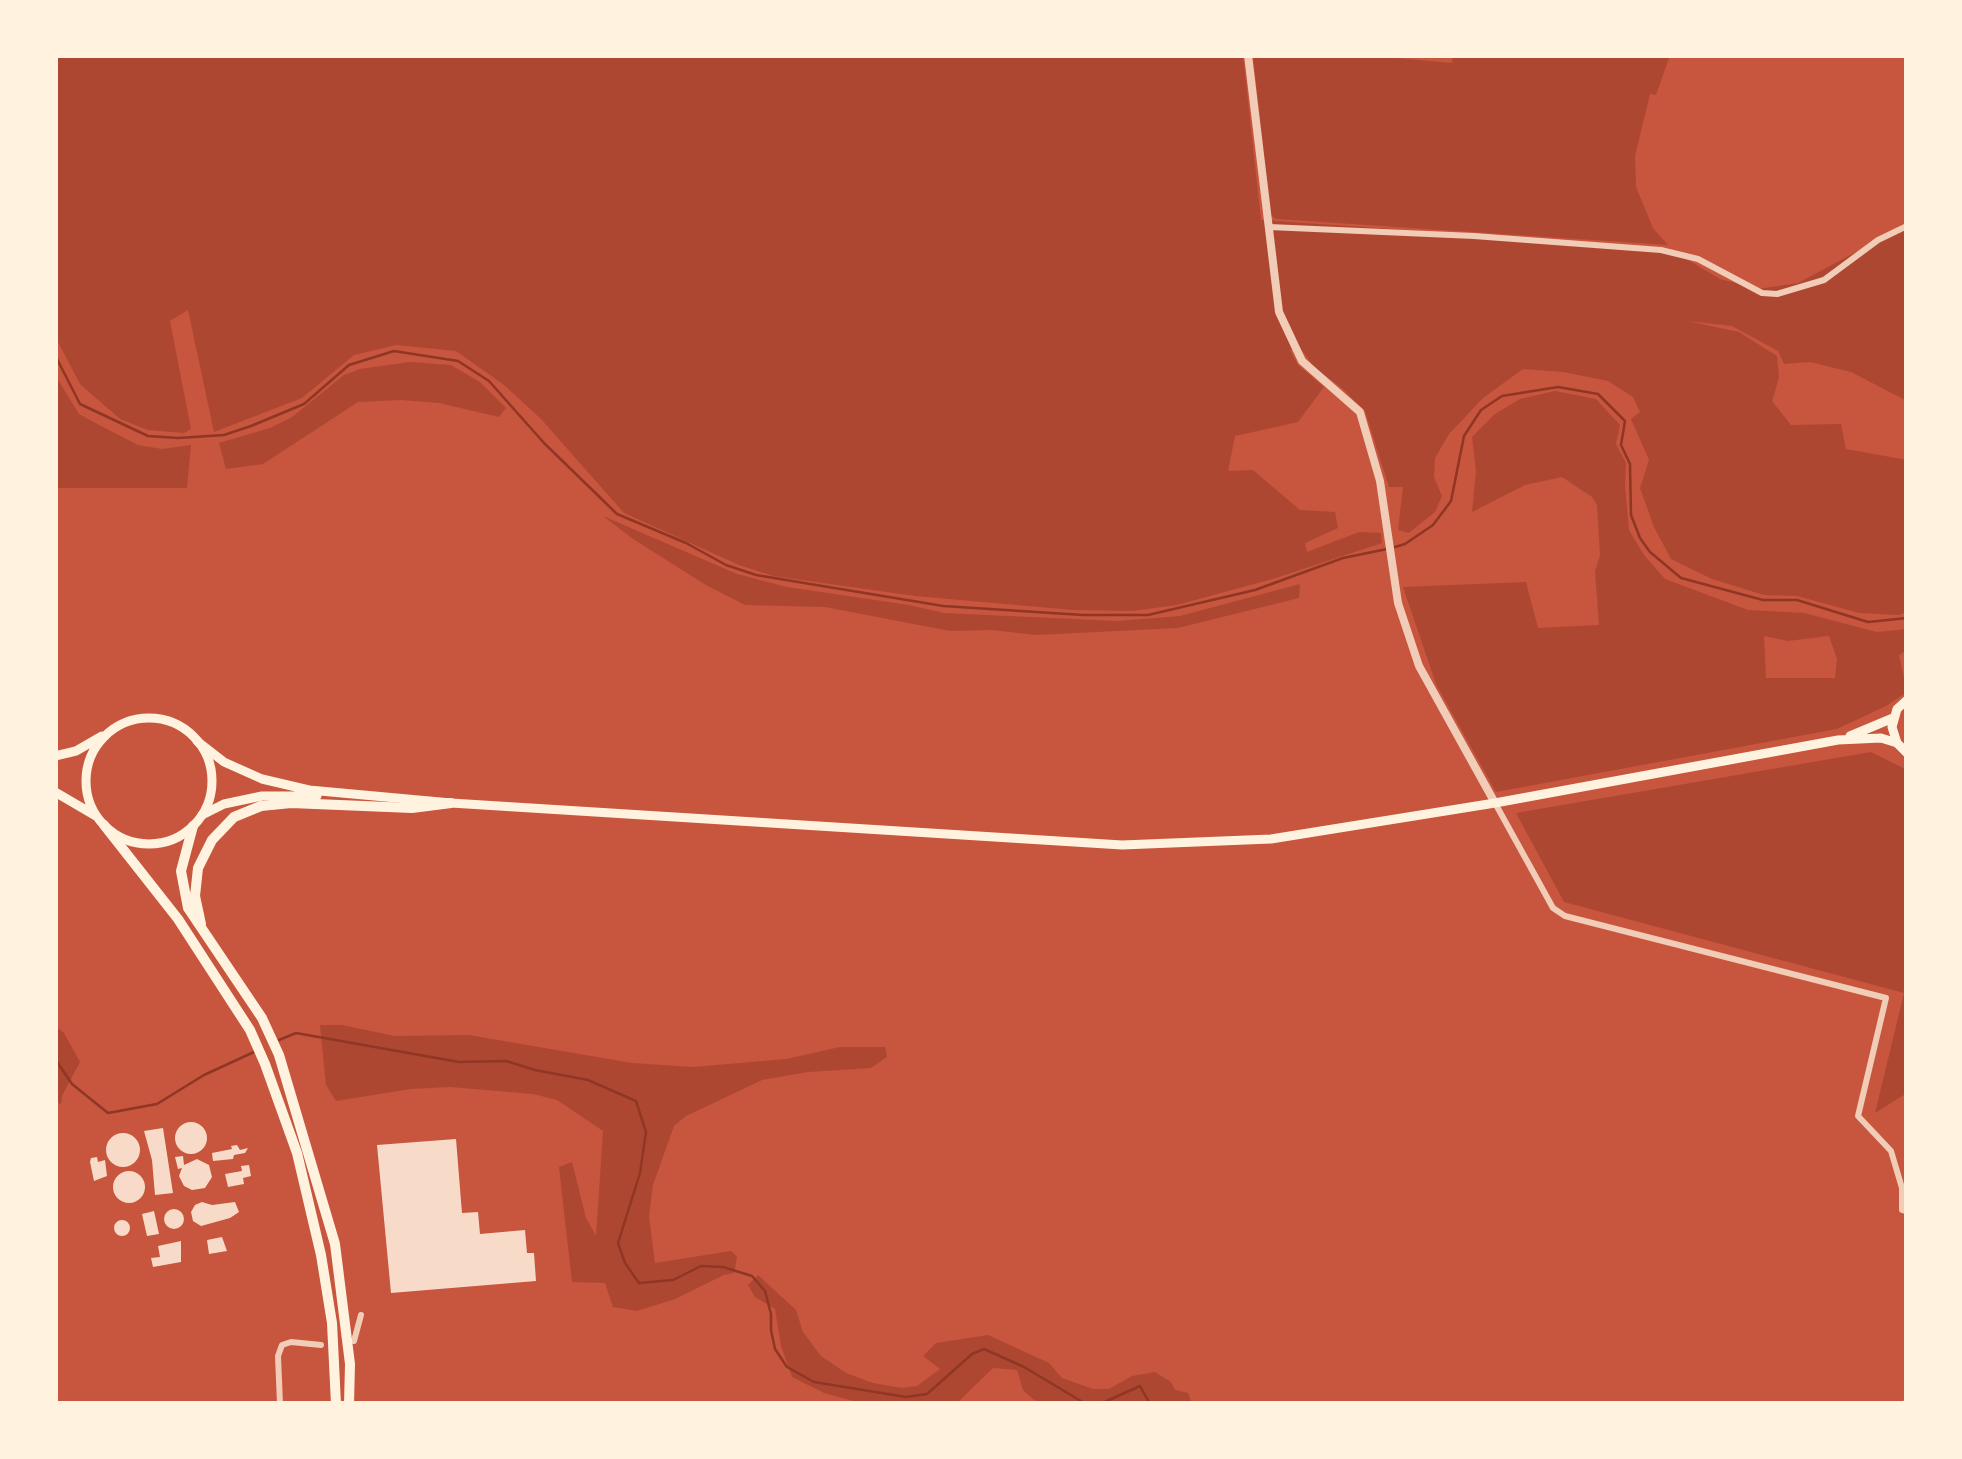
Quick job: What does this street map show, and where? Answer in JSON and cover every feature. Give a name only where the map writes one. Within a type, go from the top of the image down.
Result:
[{"type":"highway","points":[[202,930],[195,896],[198,868],[212,840],[234,818],[261,806],[291,803],[412,808],[451,803]]},
{"type":"highway","points":[[101,821],[178,919],[250,1030],[265,1064],[297,1154],[321,1255],[332,1323],[336,1404]]},
{"type":"highway","points":[[193,826],[182,871],[188,908],[262,1018],[279,1055],[334,1244],[350,1364],[349,1404]]},
{"type":"main road","points":[[1838,740],[1893,718],[1907,700]]},
{"type":"main road","points":[[55,756],[76,750],[126,722],[157,718],[186,730],[224,762],[262,779],[309,790],[451,803],[1122,845],[1272,840],[1838,740],[1882,738],[1907,753]]},
{"type":"main road","points":[[1893,718],[1897,744]]},
{"type":"main road","points":[[101,821],[90,803],[87,770],[101,740],[113,730]]},
{"type":"main road","points":[[55,792],[132,842],[164,842],[193,826],[202,814],[212,785],[210,769],[197,741]]},
{"type":"main road","points":[[202,814],[224,804],[262,796],[369,797]]},
{"type":"street","points":[[1248,55],[1279,312],[1302,361],[1360,412],[1380,481],[1398,603],[1419,666],[1553,908],[1565,916],[1886,998],[1858,1116],[1892,1151],[1902,1188],[1902,1210],[1907,1212]]},
{"type":"street","points":[[1268,228],[1474,236],[1661,250],[1698,259],[1762,294],[1777,294],[1824,280],[1878,240],[1907,226]]},
{"type":"street","points":[[354,1342],[361,1315]]},
{"type":"street","points":[[280,1404],[278,1356],[282,1345],[322,1344]]},
{"type":"shaded area","points":[[55,55],[1243,55],[1261,220],[1668,248],[1720,279],[1758,289],[1798,283],[1907,225],[1907,401],[1851,372],[1810,362],[1784,364],[1778,351],[1732,326],[1687,321],[1739,332],[1777,356],[1779,378],[1772,401],[1791,425],[1841,424],[1846,449],[1907,460],[1907,612],[1859,613],[1797,596],[1764,595],[1712,579],[1671,559],[1640,488],[1649,460],[1631,419],[1640,412],[1633,397],[1608,381],[1563,372],[1523,369],[1483,398],[1449,434],[1435,458],[1434,477],[1442,496],[1435,512],[1409,533],[1398,530],[1403,487],[1389,487],[1365,411],[1314,367],[1301,349],[1290,350],[1298,365],[1324,387],[1298,422],[1235,436],[1228,471],[1253,470],[1300,510],[1335,512],[1338,528],[1305,543],[1307,552],[1359,532],[1381,533],[1382,543],[1177,605],[1132,611],[1073,610],[915,596],[773,576],[739,565],[624,513],[541,419],[504,385],[456,351],[396,345],[354,355],[302,398],[214,432],[188,310],[170,321],[191,429],[184,433],[148,430],[120,419],[80,384],[55,336]]},
{"type":"shaded area","points":[[1253,55],[1363,55],[1452,63],[1453,55],[1670,55],[1656,95],[1650,94],[1635,156],[1636,187],[1653,228],[1668,245],[1276,219],[1270,215]]},
{"type":"shaded area","points":[[410,362],[451,365],[480,382],[506,408],[499,417],[439,403],[358,402],[263,464],[226,469],[219,443],[292,417],[344,375]]},
{"type":"shaded area","points":[[55,375],[79,414],[101,426],[138,445],[162,449],[191,445],[187,488],[55,488]]},
{"type":"shaded area","points":[[1555,391],[1596,399],[1620,425],[1616,444],[1626,463],[1629,530],[1665,579],[1748,610],[1804,613],[1877,632],[1907,629],[1907,650],[1899,655],[1907,692],[1837,729],[1496,792],[1436,684],[1403,587],[1526,582],[1538,628],[1599,625],[1595,571],[1600,555],[1597,505],[1592,497],[1562,477],[1525,485],[1472,512],[1476,471],[1472,437],[1495,414],[1520,399]],"holes":[[[1764,636],[1788,641],[1829,636],[1837,659],[1835,678],[1766,678]]]},
{"type":"shaded area","points":[[603,516],[737,574],[787,587],[944,613],[1117,621],[1180,616],[1300,584],[1299,598],[1178,628],[1036,635],[950,631],[825,607],[745,605],[706,585]]},
{"type":"shaded area","points":[[1871,752],[1907,770],[1907,1093],[1875,1113],[1904,993],[1564,902],[1516,813]]},
{"type":"shaded area","points":[[320,1025],[342,1025],[395,1036],[469,1035],[632,1063],[693,1067],[786,1059],[840,1047],[885,1047],[887,1057],[871,1068],[762,1080],[686,1116],[674,1126],[653,1185],[649,1216],[655,1263],[731,1251],[737,1257],[734,1273],[637,1311],[613,1307],[605,1283],[572,1282],[559,1167],[572,1162],[586,1218],[596,1236],[603,1131],[557,1100],[533,1094],[450,1087],[336,1101],[326,1085]]},
{"type":"shaded area","points":[[55,1026],[64,1033],[80,1062],[61,1105],[55,1099]]},
{"type":"shaded area","points":[[758,1275],[796,1310],[803,1332],[821,1356],[846,1373],[873,1383],[902,1388],[917,1386],[940,1369],[923,1356],[936,1343],[988,1335],[1049,1363],[1062,1378],[1093,1389],[1109,1389],[1132,1376],[1155,1372],[1171,1382],[1175,1390],[1188,1393],[1192,1404],[1047,1404],[1034,1400],[1023,1390],[1017,1370],[993,1368],[956,1404],[864,1404],[824,1393],[792,1377],[781,1346],[775,1309],[755,1297],[748,1285]]},
{"type":"building","points":[[191,1122],[202,1127],[207,1138],[202,1149],[191,1154],[180,1149],[175,1138],[180,1127]]},
{"type":"building","points":[[163,1128],[173,1193],[155,1195],[144,1131]]},
{"type":"building","points":[[123,1133],[135,1138],[140,1150],[135,1162],[123,1167],[111,1162],[106,1150],[111,1138]]},
{"type":"building","points":[[456,1139],[462,1213],[478,1212],[480,1234],[525,1230],[527,1253],[534,1253],[536,1281],[391,1293],[377,1145]]},
{"type":"building","points":[[237,1145],[240,1150],[248,1148],[233,1159],[213,1161],[212,1153]]},
{"type":"building","points":[[183,1156],[184,1165],[197,1159],[209,1165],[212,1177],[205,1188],[192,1190],[184,1186],[179,1176],[182,1168],[178,1169],[175,1157]]},
{"type":"building","points":[[97,1157],[98,1162],[105,1160],[107,1176],[94,1181],[90,1162]]},
{"type":"building","points":[[249,1165],[251,1176],[243,1178],[244,1184],[228,1187],[225,1174],[242,1171],[241,1166]]},
{"type":"building","points":[[129,1171],[141,1175],[145,1187],[141,1199],[129,1203],[117,1199],[113,1187],[117,1175]]},
{"type":"building","points":[[202,1202],[235,1202],[239,1212],[201,1226],[193,1221],[191,1212]]},
{"type":"building","points":[[174,1209],[184,1219],[174,1229],[164,1219]]},
{"type":"building","points":[[154,1211],[159,1234],[147,1236],[142,1214]]},
{"type":"building","points":[[122,1220],[130,1228],[122,1236],[114,1228]]},
{"type":"building","points":[[222,1237],[227,1251],[209,1254],[207,1240]]},
{"type":"building","points":[[181,1241],[181,1262],[153,1267],[151,1258],[160,1257],[158,1246]]},
{"type":"waterway","points":[[55,355],[80,404],[148,436],[178,438],[224,435],[251,426],[304,404],[349,365],[394,351],[458,361],[489,381],[544,443],[617,514],[756,575],[943,606],[1148,615],[1255,590],[1343,558],[1387,549]]},
{"type":"waterway","points":[[1395,547],[1433,525],[1451,501],[1464,436],[1481,410],[1502,396],[1558,387],[1598,394],[1625,421],[1621,445],[1630,464],[1631,515],[1650,552],[1681,578],[1763,600],[1797,600],[1868,622],[1907,618]]},
{"type":"waterway","points":[[279,1040],[296,1033],[459,1062],[506,1061],[588,1080],[636,1101],[646,1132],[640,1173],[618,1243],[625,1263],[639,1283],[673,1280],[701,1266],[723,1267],[752,1276],[765,1291],[775,1349],[787,1367],[814,1382],[906,1397],[927,1394],[972,1354],[984,1349],[1024,1367],[1086,1404],[1095,1404]]},
{"type":"waterway","points":[[55,1059],[72,1084],[108,1113],[157,1104],[204,1075],[254,1052]]},
{"type":"waterway","points":[[1100,1404],[1140,1386],[1150,1404]]}]
